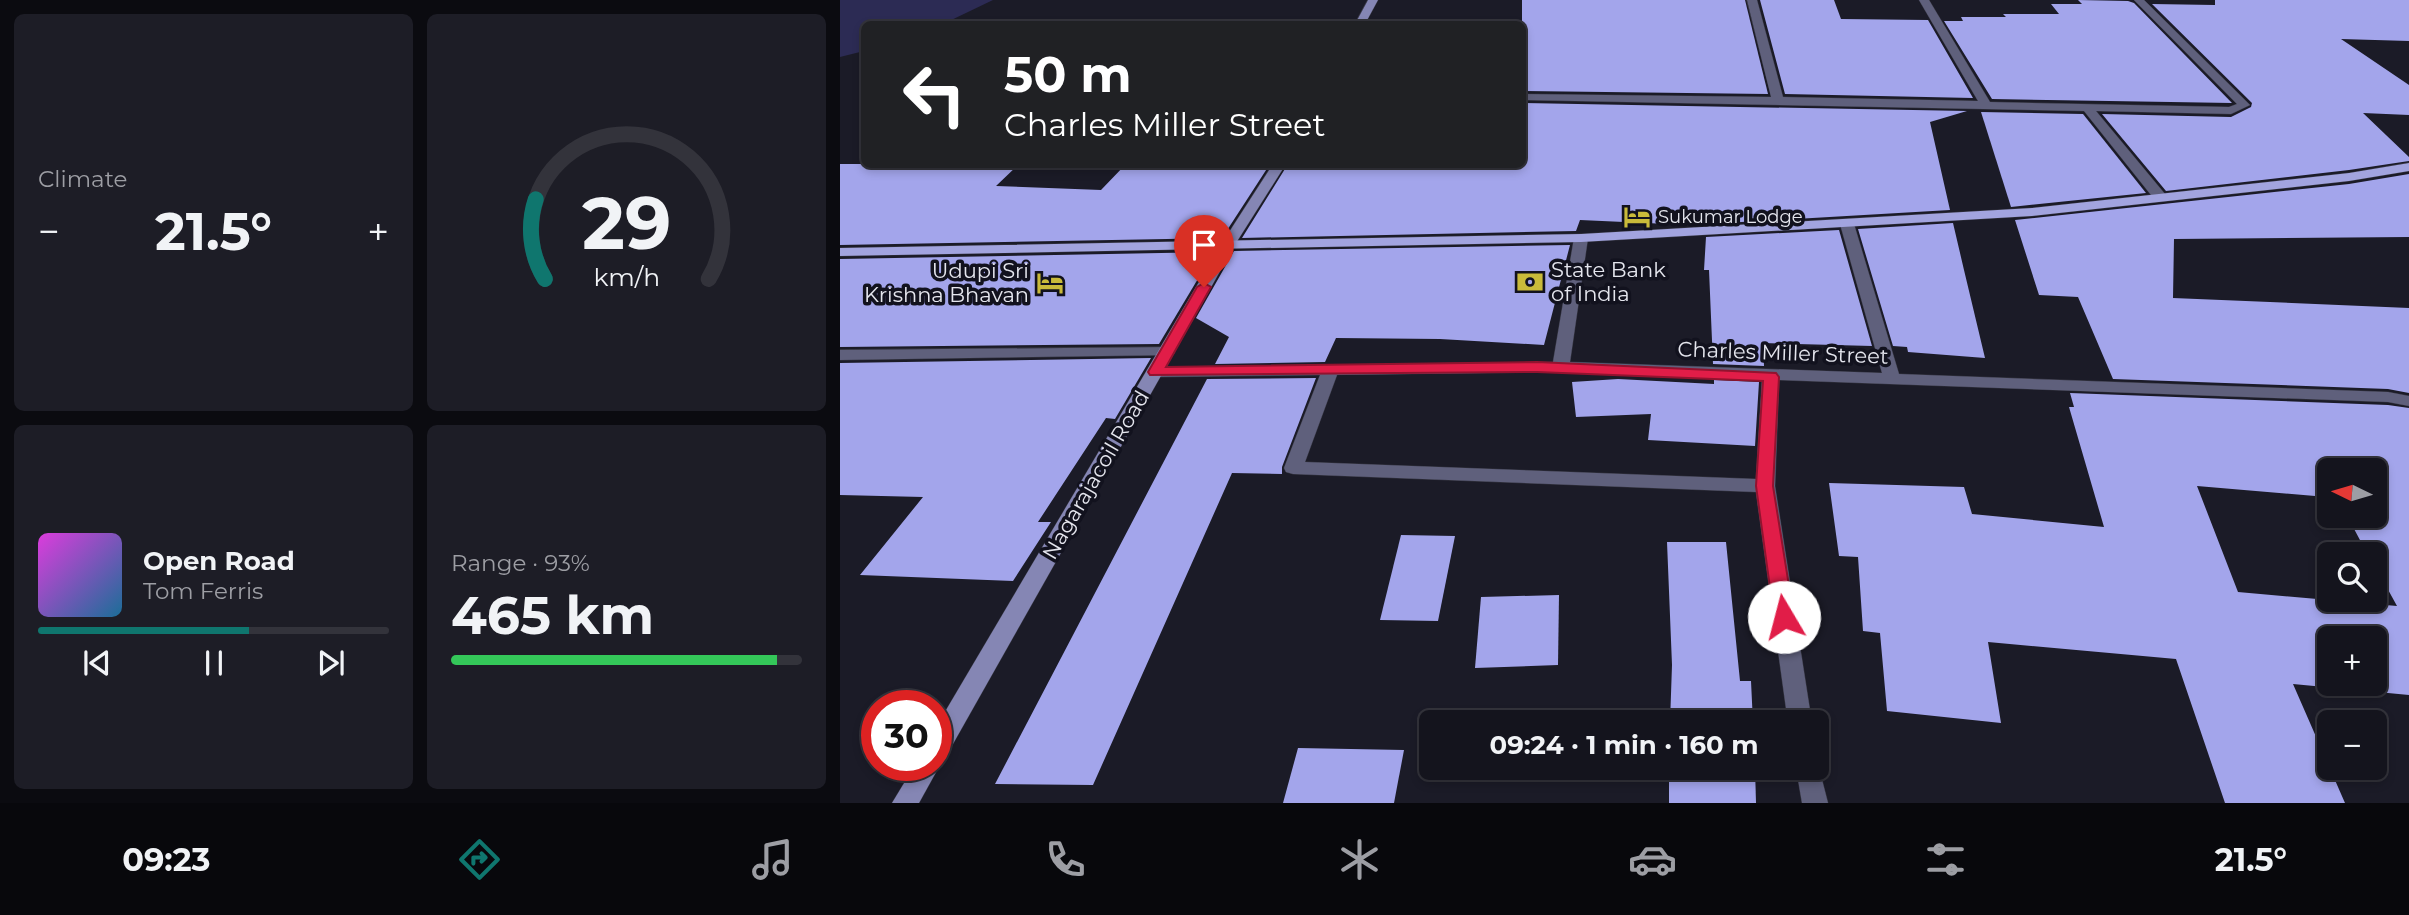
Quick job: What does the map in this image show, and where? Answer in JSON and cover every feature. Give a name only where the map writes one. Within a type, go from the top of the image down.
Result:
[{"type":"main road","points":[[840,252],[1581,238],[1847,225],[2032,212],[2348,177],[2409,167]]},
{"type":"street","points":[[1362,21],[1373,0]]},
{"type":"street","points":[[1752,0],[1778,100]]},
{"type":"street","points":[[1924,0],[1986,105]]},
{"type":"street","points":[[1526,97],[2086,106],[2231,111],[2244,105],[2138,0]]},
{"type":"street","points":[[2086,106],[2160,197]]},
{"type":"street","name":"Nagarajacoil Road","points":[[952,723],[1228,243],[1277,168]]},
{"type":"street","points":[[1847,225],[1892,379]]},
{"type":"street","points":[[1561,367],[1581,238]]},
{"type":"street","points":[[840,355],[1167,352]]},
{"type":"street","name":"Charles Miller Street","points":[[1156,372],[1561,367],[1771,377],[2388,397],[2409,401]]},
{"type":"street","points":[[1331,370],[1293,468],[1765,486]]},
{"type":"street","points":[[1771,377],[1765,486],[1798,710]]},
{"type":"street","points":[[1810,780],[1815,803]]},
{"type":"street","points":[[905,803],[918,781]]},
{"type":"shaded area","points":[[840,0],[993,0],[949,21],[861,21],[861,52],[840,57]]},
{"type":"shaded area","points":[[1126,19],[1343,21],[1118,21]]},
{"type":"building","points":[[1522,0],[1745,0],[1768,94],[1526,91],[1526,21],[1522,21]]},
{"type":"building","points":[[1760,0],[1834,0],[1841,19],[1928,20],[1973,98],[1785,94]]},
{"type":"building","points":[[2078,0],[2134,3],[2232,103],[1992,99],[1944,21],[1963,21],[1961,17],[2006,17],[2003,14],[2059,14],[2051,4],[2082,4]]},
{"type":"building","points":[[2215,0],[2409,0],[2409,41],[2341,39],[2409,85],[2409,115],[2363,113],[2409,157],[2409,161],[2166,191],[2102,114],[2231,117],[2251,107],[2252,103],[2152,4],[2215,5]]},
{"type":"building","points":[[1526,103],[1967,111],[1930,122],[1950,210],[1690,225],[1580,220],[1576,231],[1242,238],[1286,168],[1526,168]]},
{"type":"building","points":[[1981,112],[2083,114],[2146,193],[2011,207]]},
{"type":"building","points":[[840,164],[861,164],[861,168],[1015,168],[996,186],[1101,190],[1122,168],[1267,168],[1222,238],[840,245]]},
{"type":"building","points":[[2409,174],[2409,237],[2174,239],[2173,298],[2409,308],[2409,393],[2388,389],[2113,379],[2078,297],[2039,295],[2015,220],[2349,184]]},
{"type":"building","points":[[1953,223],[1985,358],[1908,352],[1907,347],[1893,346],[1858,229]]},
{"type":"building","points":[[1839,230],[1872,346],[1763,343],[1764,366],[1713,364],[1709,270],[1704,270],[1706,237]]},
{"type":"building","points":[[1570,245],[1544,345],[1440,339],[1336,338],[1325,362],[1215,364],[1229,337],[1196,318],[1234,251]]},
{"type":"building","points":[[1214,252],[1159,344],[840,347],[840,259]]},
{"type":"building","points":[[1151,358],[1115,419],[1106,418],[1038,522],[1051,522],[1013,581],[860,575],[923,497],[840,495],[840,363]]},
{"type":"building","points":[[1316,378],[1282,467],[1282,474],[1232,473],[1093,785],[995,784],[1207,379]]},
{"type":"building","points":[[1618,379],[1714,384],[1714,380],[1759,382],[1755,446],[1648,440],[1651,414],[1576,417],[1572,382]]},
{"type":"building","points":[[2070,393],[2409,408],[2409,695],[2387,693],[2387,626],[2317,626],[2317,686],[2293,684],[2317,739],[2317,780],[2335,780],[2345,803],[2225,803],[2176,659],[1988,642],[2001,723],[1887,711],[1880,633],[1863,631],[1858,557],[1839,556],[1829,483],[1964,487],[1972,514],[2104,527],[2069,407],[2074,407]],"holes":[[[2317,458],[2387,458],[2387,528],[2354,528],[2361,542],[2387,542],[2387,588],[2397,606],[2387,605],[2387,612],[2317,612],[2317,599],[2238,592],[2197,486],[2315,496],[2317,500]]]},
{"type":"building","points":[[1401,535],[1455,536],[1438,621],[1380,620]]},
{"type":"building","points":[[1667,542],[1726,542],[1740,681],[1751,681],[1752,710],[1670,710],[1672,665]]},
{"type":"building","points":[[1559,595],[1558,665],[1475,668],[1481,597]]},
{"type":"building","points":[[1298,748],[1404,750],[1394,803],[1283,803]]},
{"type":"building","points":[[1669,780],[1755,780],[1756,803],[1669,803]]},
{"type":"place","name":"Sukumar Lodge","points":[[1637,217]]},
{"type":"place","name":"State Bank of India","points":[[1530,282]]},
{"type":"place","name":"Udupi Sri Krishna Bhavan","points":[[1050,283]]},
{"type":"route","points":[[1204,287],[1156,372],[1561,367],[1771,377],[1765,486],[1784,617]]}]
